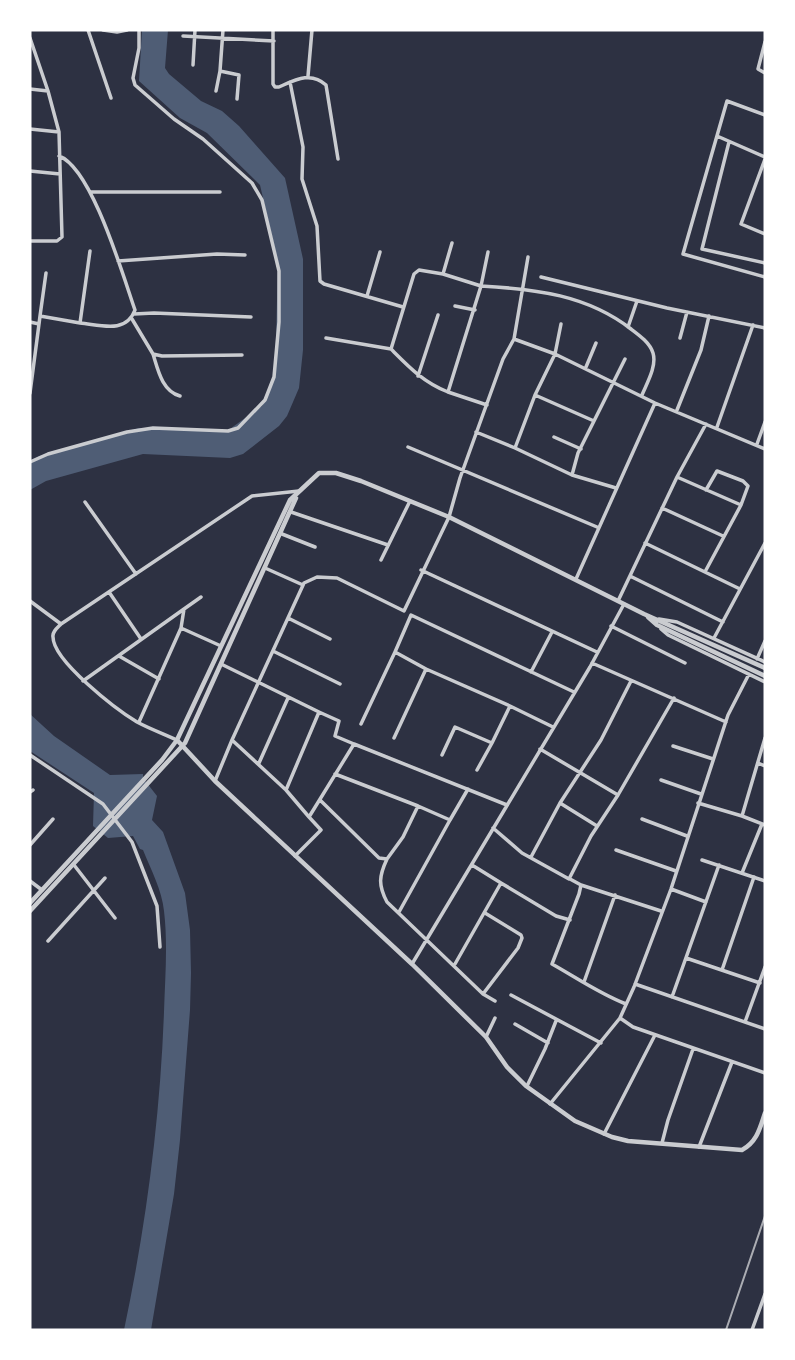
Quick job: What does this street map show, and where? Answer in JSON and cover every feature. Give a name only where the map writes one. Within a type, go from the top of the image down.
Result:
[{"type":"street","points":[[88,30],[111,98]]},
{"type":"street","points":[[103,30],[127,30]]},
{"type":"street","points":[[30,462],[48,454],[127,432],[153,428],[220,431],[238,428],[265,400],[274,377],[279,322],[279,271],[262,200],[252,183],[232,164],[135,85],[139,30]]},
{"type":"street","points":[[193,65],[195,30]]},
{"type":"street","points":[[216,92],[223,30]]},
{"type":"street","points":[[273,30],[272,84],[275,87],[308,76],[319,79],[326,85],[338,159]]},
{"type":"street","points":[[308,76],[312,30]]},
{"type":"street","points":[[183,36],[274,41]]},
{"type":"street","points":[[30,38],[59,132],[61,239],[30,241]]},
{"type":"street","points":[[765,43],[758,69],[765,73]]},
{"type":"street","points":[[220,71],[239,75],[237,99]]},
{"type":"street","points":[[290,82],[303,147],[302,178],[317,226],[320,281],[403,307]]},
{"type":"street","points":[[30,89],[48,91]]},
{"type":"street","points":[[765,116],[727,101],[683,254],[765,278]]},
{"type":"street","points":[[30,129],[59,132]]},
{"type":"street","points":[[717,136],[765,158],[741,225],[765,234]]},
{"type":"street","points":[[729,142],[702,249],[765,264]]},
{"type":"street","points":[[59,156],[69,160],[91,192],[135,310],[133,316],[153,354],[162,380],[171,394],[180,396]]},
{"type":"street","points":[[30,171],[60,174]]},
{"type":"street","points":[[91,192],[220,192]]},
{"type":"street","points":[[443,274],[452,243]]},
{"type":"street","points":[[80,323],[90,251]]},
{"type":"street","points":[[367,296],[380,252]]},
{"type":"street","points":[[448,392],[475,310],[488,252]]},
{"type":"street","points":[[118,261],[217,254],[245,255]]},
{"type":"street","points":[[720,265],[723,254]]},
{"type":"street","points":[[404,611],[421,570],[449,517],[476,432],[503,359],[514,339],[528,257]]},
{"type":"street","points":[[391,349],[416,271],[443,274],[481,286],[523,288],[575,299],[598,308],[628,327],[648,344],[654,355],[653,366],[642,395]]},
{"type":"street","points":[[30,393],[46,273]]},
{"type":"street","points":[[541,277],[765,328]]},
{"type":"street","points":[[628,327],[637,301]]},
{"type":"street","points":[[456,306],[475,310]]},
{"type":"street","points":[[680,338],[687,312]]},
{"type":"street","points":[[40,316],[119,327],[133,316],[154,313],[251,317]]},
{"type":"street","points":[[418,376],[438,315]]},
{"type":"street","points":[[677,411],[701,350],[709,316]]},
{"type":"street","points":[[30,322],[38,324]]},
{"type":"street","points":[[515,448],[534,395],[555,354],[561,324]]},
{"type":"street","points":[[717,427],[753,325]]},
{"type":"street","points":[[326,338],[391,349],[429,384],[487,405]]},
{"type":"street","points":[[514,339],[586,367],[654,403],[765,449]]},
{"type":"street","points":[[586,367],[596,343]]},
{"type":"street","points":[[153,354],[242,355]]},
{"type":"street","points":[[572,475],[581,449],[625,359]]},
{"type":"street","points":[[534,395],[594,421]]},
{"type":"street","points":[[576,579],[654,403]]},
{"type":"street","points":[[757,444],[765,422]]},
{"type":"street","points":[[412,964],[592,663],[611,626],[645,543],[677,477],[707,424]]},
{"type":"street","points":[[476,432],[572,475],[616,488]]},
{"type":"street","points":[[554,437],[581,449]]},
{"type":"street","points":[[408,447],[597,527]]},
{"type":"street","points":[[30,911],[167,765],[190,735],[296,498],[305,485],[319,473],[336,472],[449,517],[644,614],[765,668]]},
{"type":"street","points":[[706,490],[715,472],[748,484],[741,505],[706,570]]},
{"type":"street","points":[[677,477],[741,505]]},
{"type":"street","points":[[300,491],[252,496],[61,624],[52,635],[54,645],[83,681],[139,722],[177,740],[215,781],[412,964],[486,1037],[507,1067],[526,1086],[575,1121],[628,1141],[742,1150],[755,1139],[765,1113]]},
{"type":"street","points":[[30,903],[162,760],[177,740],[290,500],[296,498]]},
{"type":"street","points":[[381,561],[410,501]]},
{"type":"street","points":[[85,502],[136,574]]},
{"type":"street","points":[[662,508],[723,536]]},
{"type":"street","points":[[291,512],[388,545]]},
{"type":"street","points":[[282,534],[315,547]]},
{"type":"street","points":[[645,543],[706,570],[740,589]]},
{"type":"street","points":[[715,638],[765,543]]},
{"type":"street","points":[[265,568],[303,585]]},
{"type":"street","points":[[421,570],[597,652]]},
{"type":"street","points":[[630,576],[723,622]]},
{"type":"street","points":[[215,781],[303,585],[317,577],[337,578],[574,692]]},
{"type":"street","points":[[109,592],[141,639]]},
{"type":"street","points":[[83,681],[201,597]]},
{"type":"street","points":[[30,601],[61,624]]},
{"type":"street","points":[[139,722],[181,628],[184,609]]},
{"type":"street","points":[[644,614],[668,635],[765,682]]},
{"type":"street","points":[[361,724],[411,615]]},
{"type":"street","points":[[288,618],[330,639]]},
{"type":"street","points":[[659,619],[677,622],[765,663]]},
{"type":"street","points":[[657,625],[765,676]]},
{"type":"street","points":[[611,626],[685,663]]},
{"type":"street","points":[[181,628],[222,646]]},
{"type":"street","points":[[531,672],[552,632]]},
{"type":"street","points":[[757,659],[765,641]]},
{"type":"street","points":[[272,651],[340,684]]},
{"type":"street","points":[[395,652],[553,727]]},
{"type":"street","points":[[119,656],[159,679]]},
{"type":"street","points":[[592,663],[726,722]]},
{"type":"street","points":[[221,664],[257,684],[339,721],[335,736],[506,806]]},
{"type":"street","points":[[394,738],[426,669]]},
{"type":"street","points":[[550,1104],[620,1018],[671,889],[726,722],[748,674]]},
{"type":"street","points":[[530,857],[560,803],[601,740],[631,681]]},
{"type":"street","points":[[259,764],[288,698]]},
{"type":"street","points":[[570,879],[597,826],[674,698]]},
{"type":"street","points":[[477,770],[510,706]]},
{"type":"street","points":[[286,790],[319,712]]},
{"type":"street","points":[[442,755],[455,727],[492,743]]},
{"type":"street","points":[[742,816],[765,738]]},
{"type":"street","points":[[232,740],[286,790],[321,830],[295,856]]},
{"type":"street","points":[[309,817],[354,744]]},
{"type":"street","points":[[673,746],[713,759]]},
{"type":"street","points":[[540,749],[618,795]]},
{"type":"street","points":[[30,755],[103,804],[132,842],[157,906],[160,947]]},
{"type":"street","points":[[758,763],[765,766]]},
{"type":"street","points":[[335,774],[450,820]]},
{"type":"street","points":[[661,780],[701,794]]},
{"type":"street","points":[[399,912],[468,789]]},
{"type":"street","points":[[320,800],[370,851],[379,858],[387,859]]},
{"type":"street","points":[[560,803],[597,826]]},
{"type":"street","points":[[698,803],[764,824],[742,873]]},
{"type":"street","points":[[418,806],[379,875],[380,887],[387,902],[455,964],[483,994],[495,1001]]},
{"type":"street","points":[[30,845],[53,819]]},
{"type":"street","points":[[642,819],[687,836]]},
{"type":"street","points":[[493,828],[530,857],[581,885],[661,911]]},
{"type":"street","points":[[617,850],[676,871]]},
{"type":"street","points":[[702,860],[765,881]]},
{"type":"street","points":[[471,864],[556,916],[570,920]]},
{"type":"street","points":[[74,865],[115,918]]},
{"type":"street","points":[[672,997],[719,865]]},
{"type":"street","points":[[722,970],[754,877]]},
{"type":"street","points":[[48,942],[105,878]]},
{"type":"street","points":[[30,881],[42,890]]},
{"type":"street","points":[[455,964],[501,883]]},
{"type":"street","points":[[581,885],[552,964],[605,996],[626,1004]]},
{"type":"street","points":[[671,889],[706,902]]},
{"type":"street","points":[[584,982],[615,895]]},
{"type":"street","points":[[483,994],[518,948],[522,938],[485,913]]},
{"type":"street","points":[[686,958],[760,983]]},
{"type":"street","points":[[745,1022],[765,967]]},
{"type":"street","points":[[635,984],[765,1029]]},
{"type":"street","points":[[511,995],[601,1043]]},
{"type":"street","points":[[486,1037],[495,1018]]},
{"type":"street","points":[[620,1018],[633,1027],[765,1073]]},
{"type":"street","points":[[526,1086],[556,1021]]},
{"type":"street","points":[[515,1024],[548,1043]]},
{"type":"street","points":[[604,1134],[655,1035]]},
{"type":"street","points":[[662,1143],[693,1049]]},
{"type":"street","points":[[699,1147],[732,1062]]},
{"type":"street","points":[[752,1330],[763,1306],[765,1294]]},
{"type":"water","points":[[142,30],[168,30],[165,68],[169,74],[201,101],[222,111],[239,126],[285,178],[303,259],[303,350],[299,388],[287,416],[279,426],[243,454],[230,458],[143,454],[46,481],[30,490],[30,461],[39,456],[139,428],[227,431],[262,406],[275,375],[278,262],[260,185],[207,133],[180,118],[139,81]]},
{"type":"water","points":[[30,714],[54,736],[110,775],[143,774],[143,778],[157,796],[152,820],[163,832],[185,893],[190,930],[191,973],[180,1140],[174,1194],[151,1330],[124,1330],[145,1212],[159,1092],[166,962],[163,903],[143,850],[133,836],[108,838],[93,826],[94,793],[30,751]]},
{"type":"railway","points":[[726,1330],[765,1216]]}]
